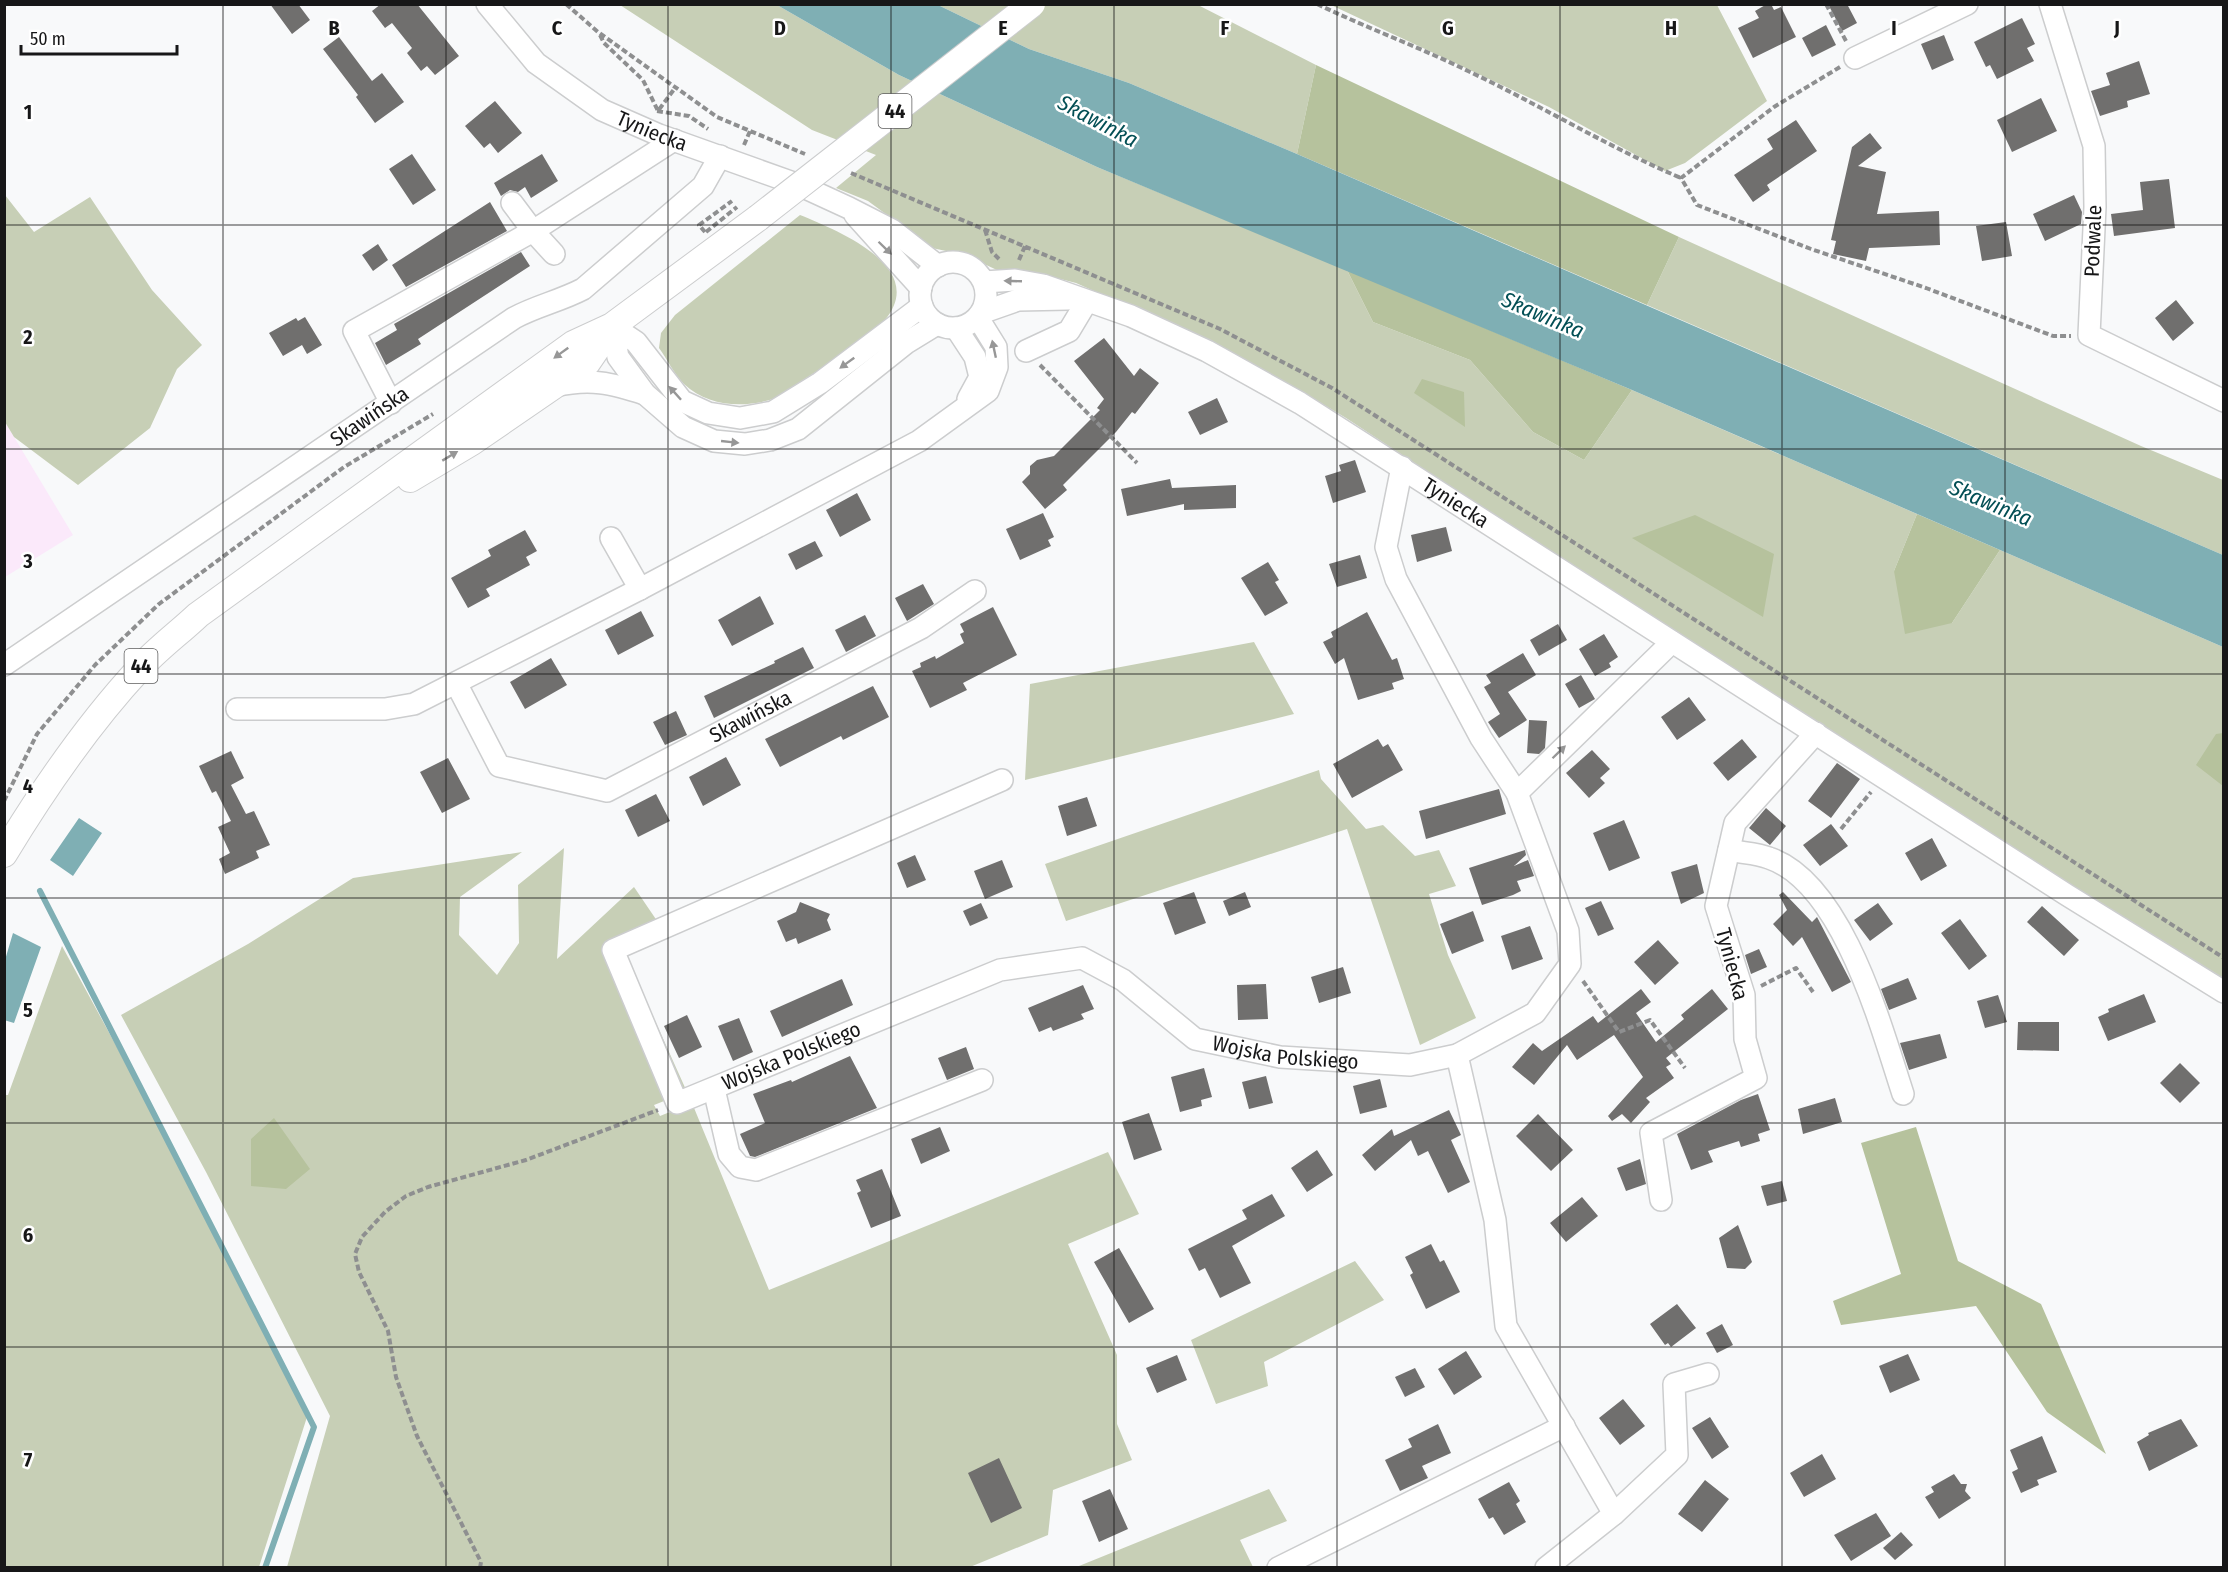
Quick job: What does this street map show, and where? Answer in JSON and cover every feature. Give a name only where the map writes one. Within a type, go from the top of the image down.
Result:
[{"type":"main road","name":"44","points":[[4,854],[27,816],[93,722],[141,666],[198,615],[573,344],[612,326],[758,218],[1032,4]]},
{"type":"main road","name":"44","points":[[325,525],[424,472],[588,363],[612,326]]},
{"type":"street","name":"Tyniecka","points":[[487,4],[536,63],[602,110],[674,140],[799,185],[849,207],[892,230],[938,266]]},
{"type":"street","points":[[1855,58],[1967,4]]},
{"type":"street","name":"Podwale","points":[[2050,4],[2094,146],[2095,207],[2089,335]]},
{"type":"street","points":[[391,403],[354,331],[533,231],[674,140]]},
{"type":"street","name":"Skawińska","points":[[4,665],[514,318],[583,289],[703,186],[720,156]]},
{"type":"street","points":[[512,203],[554,254]]},
{"type":"street","name":"Tyniecka","points":[[849,207],[922,297]]},
{"type":"street","points":[[612,326],[618,357],[645,394],[683,427],[714,441],[745,444],[770,440],[798,429],[906,344],[946,326],[967,326],[980,315],[986,292],[984,282],[978,273],[959,262],[938,266],[930,272],[922,297],[925,314],[946,326],[975,357],[980,377],[961,412]]},
{"type":"street","name":"Tyniecka","points":[[984,282],[1015,280],[1043,285],[1131,316],[1207,351],[1300,403],[1402,466],[1672,642],[2223,993]]},
{"type":"street","points":[[612,326],[636,342],[682,400],[708,413],[740,418],[773,412],[819,383],[922,297]]},
{"type":"street","name":"Tyniecka","points":[[980,315],[1018,300],[1085,300]]},
{"type":"street","points":[[1026,351],[1069,331],[1085,300]]},
{"type":"street","points":[[237,709],[385,710],[414,704],[640,589],[919,441],[988,392],[997,367],[996,347],[980,315]]},
{"type":"street","points":[[2089,335],[2223,401]]},
{"type":"street","points":[[553,387],[579,381],[595,381],[614,384],[645,394]]},
{"type":"street","points":[[1402,466],[1386,547],[1396,579],[1481,738],[1517,793],[1568,931],[1570,964]]},
{"type":"street","points":[[611,538],[640,589]]},
{"type":"street","name":"Skawińska","points":[[456,683],[499,766],[607,791],[921,628],[975,591]]},
{"type":"street","points":[[1517,793],[1672,642]]},
{"type":"street","name":"Tyniecka","points":[[1661,1200],[1651,1133],[1756,1078],[1745,1039],[1744,995],[1716,906],[1735,823],[1816,733]]},
{"type":"street","points":[[677,1102],[613,950],[1002,780]]},
{"type":"street","points":[[1729,850],[1770,858],[1801,877],[1833,918],[1861,967],[1903,1094]]},
{"type":"street","name":"Wojska Polskiego","points":[[677,1102],[714,1089],[1000,970],[1082,958],[1123,980],[1195,1039],[1280,1057],[1410,1065],[1457,1055],[1535,1013],[1570,964]]},
{"type":"street","points":[[1457,1055],[1495,1220],[1506,1326],[1614,1514]]},
{"type":"street","points":[[714,1089],[729,1154],[740,1167],[756,1170],[982,1080]]},
{"type":"street","points":[[1546,1568],[1614,1514],[1677,1455],[1674,1384],[1708,1374]]},
{"type":"street","points":[[1278,1568],[1564,1426]]},
{"type":"path","points":[[1317,4],[1466,70],[1562,117],[1641,161],[1681,178],[1697,205],[1811,249],[1926,288],[2053,336],[2089,335]]},
{"type":"path","points":[[1681,178],[1774,107],[1855,58],[1826,4]]},
{"type":"path","points":[[598,32],[604,43],[644,80],[658,111],[675,88]]},
{"type":"path","points":[[706,232],[699,225],[732,201]]},
{"type":"path","points":[[985,229],[992,252],[1008,265]]},
{"type":"path","points":[[1087,272],[1220,329],[1332,388],[2223,958]]},
{"type":"path","points":[[1026,351],[1137,463]]},
{"type":"path","points":[[1840,829],[1884,777]]},
{"type":"path","points":[[1570,964],[1619,1032],[1650,1020],[1684,1068]]},
{"type":"path","points":[[1744,995],[1796,968],[1813,992]]},
{"type":"path","points":[[480,1568],[481,1562],[417,1436],[396,1377],[388,1331],[359,1272],[355,1254],[362,1237],[385,1212],[406,1196],[428,1187],[526,1160],[677,1102]]},
{"type":"shaded area","points":[[5,422],[73,535],[4,577]]},
{"type":"green space","points":[[620,5],[777,5],[899,75],[1097,167],[1347,270],[1373,322],[1470,360],[1533,432],[1584,460],[1632,390],[1917,514],[1894,571],[1952,623],[2000,550],[2223,647],[2223,985],[1633,607],[1346,418],[1294,387],[1210,343],[1076,283],[1041,274],[999,271],[965,255],[932,248],[868,201],[836,188],[876,155],[812,130]]},
{"type":"green space","points":[[938,5],[1198,5],[1316,65],[1297,154],[1129,83],[1029,49]]},
{"type":"green space","points":[[1331,5],[1717,5],[1767,101],[1685,163],[1665,171],[1549,107]]},
{"type":"green space","points":[[1316,65],[1679,237],[1647,305],[1297,154]]},
{"type":"green space","points":[[5,195],[34,232],[90,197],[152,290],[202,345],[177,369],[150,428],[78,485],[14,437],[5,422]]},
{"type":"green space","points":[[800,215],[856,242],[874,254],[888,268],[896,284],[895,302],[884,321],[887,327],[773,399],[750,404],[727,404],[694,392],[680,380],[659,348],[661,333],[675,315]]},
{"type":"green space","points":[[1679,237],[2141,446],[2223,480],[2223,555],[1647,305]]},
{"type":"green space","points":[[1347,270],[1632,390],[1584,460],[1533,432],[1470,360],[1373,322]]},
{"type":"green space","points":[[1422,379],[1464,392],[1465,427],[1414,393]]},
{"type":"green space","points":[[1917,514],[2000,550],[1952,623],[1905,634],[1894,571]]},
{"type":"green space","points":[[1695,515],[1774,554],[1763,617],[1632,538]]},
{"type":"green space","points":[[1254,642],[1294,714],[1025,780],[1030,684]]},
{"type":"green space","points":[[2224,733],[2223,786],[2196,765],[2216,734]]},
{"type":"green space","points":[[1319,770],[1321,779],[1366,829],[1383,825],[1415,856],[1439,850],[1456,886],[1429,894],[1448,955],[1476,1018],[1420,1045],[1347,829],[1066,921],[1045,864]]},
{"type":"green space","points":[[564,848],[557,959],[634,887],[666,934],[625,954],[687,1092],[654,1105],[660,1116],[692,1103],[769,1290],[1108,1152],[1139,1214],[1068,1244],[1117,1355],[1117,1424],[1132,1460],[1053,1490],[1048,1535],[970,1567],[287,1567],[330,1416],[206,1172],[121,1015],[248,944],[353,878],[522,852],[460,897],[459,935],[497,975],[519,943],[518,885]]},
{"type":"green space","points":[[62,946],[138,1086],[307,1417],[259,1567],[5,1567],[5,1095],[8,1095]]},
{"type":"green space","points":[[274,1118],[310,1169],[286,1189],[251,1186],[251,1139]]},
{"type":"green space","points":[[1916,1127],[1958,1261],[2041,1304],[2106,1454],[2047,1412],[1976,1306],[1841,1325],[1833,1301],[1901,1274],[1861,1143]]},
{"type":"green space","points":[[1355,1261],[1384,1300],[1264,1362],[1268,1386],[1216,1404],[1191,1340]]},
{"type":"green space","points":[[1269,1489],[1287,1521],[1240,1540],[1253,1567],[1079,1566]]},
{"type":"water","name":"Skawinka","points":[[777,5],[938,5],[1029,49],[1129,83],[1297,154],[2223,555],[2223,647],[1632,390],[1097,167],[899,75]]},
{"type":"water","points":[[79,818],[102,833],[73,876],[50,860]]},
{"type":"water","points":[[13,933],[41,947],[14,1023],[4,1020],[5,960]]},
{"type":"building","points":[[270,4],[298,4],[310,20],[292,34]]},
{"type":"building","points":[[381,4],[417,4],[459,56],[435,75],[427,66],[421,71],[407,53],[412,48],[392,23],[385,28],[372,11]]},
{"type":"building","points":[[1771,4],[1774,10],[1781,7],[1796,37],[1753,58],[1738,28],[1759,18],[1755,11]]},
{"type":"building","points":[[1828,4],[1847,4],[1857,23],[1842,31]]},
{"type":"building","points":[[2022,18],[2035,44],[2027,48],[2034,61],[1997,79],[1990,65],[1986,67],[1974,42]]},
{"type":"building","points":[[1826,25],[1836,45],[1812,57],[1802,38]]},
{"type":"building","points":[[1944,35],[1954,60],[1932,70],[1921,44]]},
{"type":"building","points":[[339,37],[372,81],[382,73],[404,102],[375,123],[356,97],[358,95],[323,49]]},
{"type":"building","points":[[2139,61],[2150,94],[2127,101],[2128,107],[2100,116],[2091,91],[2110,85],[2106,73]]},
{"type":"building","points":[[2041,98],[2057,131],[2012,152],[1997,120]]},
{"type":"building","points":[[495,101],[522,133],[498,153],[490,143],[484,148],[465,126]]},
{"type":"building","points":[[1796,120],[1817,151],[1767,185],[1770,190],[1753,202],[1734,175],[1773,149],[1767,139]]},
{"type":"building","points":[[1870,133],[1882,148],[1858,166],[1886,172],[1877,214],[1939,211],[1940,245],[1869,248],[1866,261],[1833,254],[1836,241],[1831,240],[1852,147]]},
{"type":"building","points":[[412,154],[436,190],[413,205],[389,169]]},
{"type":"building","points":[[542,154],[558,181],[531,198],[525,187],[518,192],[510,190],[501,196],[494,183]]},
{"type":"building","points":[[2169,179],[2175,228],[2114,236],[2111,214],[2143,210],[2140,182]]},
{"type":"building","points":[[2074,195],[2082,212],[2081,224],[2045,241],[2033,214]]},
{"type":"building","points":[[490,202],[507,231],[406,287],[392,265]]},
{"type":"building","points":[[2006,222],[2012,256],[1982,261],[1976,226]]},
{"type":"building","points":[[378,244],[388,260],[373,271],[362,255]]},
{"type":"building","points":[[521,252],[530,266],[418,339],[421,344],[386,365],[375,343],[397,330],[394,324]]},
{"type":"building","points":[[2176,300],[2194,323],[2173,341],[2155,318]]},
{"type":"building","points":[[305,317],[322,345],[307,354],[302,345],[283,356],[269,333],[296,318],[298,321]]},
{"type":"building","points":[[1104,338],[1134,376],[1140,368],[1159,383],[1135,414],[1132,412],[1116,432],[1063,485],[1067,490],[1045,509],[1022,482],[1030,474],[1030,466],[1037,460],[1054,456],[1100,410],[1097,408],[1104,399],[1074,361]]},
{"type":"building","points":[[1217,398],[1228,422],[1200,435],[1188,412]]},
{"type":"building","points":[[1355,460],[1366,492],[1333,503],[1325,476],[1341,471],[1339,465]]},
{"type":"building","points":[[1170,479],[1172,488],[1236,485],[1236,508],[1184,510],[1184,504],[1127,516],[1121,489]]},
{"type":"building","points":[[857,493],[871,520],[840,537],[826,510]]},
{"type":"building","points":[[1043,513],[1054,537],[1048,540],[1051,546],[1020,560],[1006,529]]},
{"type":"building","points":[[1446,527],[1452,551],[1417,562],[1411,535]]},
{"type":"building","points":[[525,530],[537,551],[526,557],[530,565],[486,589],[490,596],[468,608],[451,578],[491,556],[488,550]]},
{"type":"building","points":[[815,541],[823,556],[796,570],[788,554]]},
{"type":"building","points":[[1360,555],[1367,578],[1337,587],[1329,564]]},
{"type":"building","points":[[1268,562],[1279,580],[1275,582],[1288,603],[1265,616],[1241,578]]},
{"type":"building","points":[[923,584],[934,604],[907,621],[895,598]]},
{"type":"building","points":[[760,596],[774,624],[732,646],[718,620]]},
{"type":"building","points":[[993,607],[1017,655],[963,683],[967,690],[930,708],[912,671],[921,667],[920,663],[935,656],[936,659],[964,643],[960,634],[964,632],[960,624]]},
{"type":"building","points":[[641,611],[654,636],[618,655],[605,630]]},
{"type":"building","points":[[1367,612],[1392,660],[1397,658],[1404,679],[1392,683],[1394,689],[1358,700],[1344,658],[1335,664],[1323,642],[1333,637],[1331,632]]},
{"type":"building","points":[[865,615],[876,636],[846,652],[835,630]]},
{"type":"building","points":[[1558,624],[1567,640],[1539,656],[1530,640]]},
{"type":"building","points":[[1604,634],[1618,657],[1609,663],[1611,667],[1595,676],[1579,649]]},
{"type":"building","points":[[803,647],[814,668],[714,718],[704,696],[775,663],[774,661]]},
{"type":"building","points":[[1523,653],[1536,675],[1508,692],[1527,720],[1499,738],[1488,722],[1500,714],[1484,687],[1491,683],[1486,675]]},
{"type":"building","points":[[551,658],[567,685],[525,709],[510,682]]},
{"type":"building","points":[[1581,675],[1595,699],[1579,708],[1565,684]]},
{"type":"building","points":[[873,686],[889,717],[843,740],[841,736],[780,767],[765,739]]},
{"type":"building","points":[[1689,697],[1706,720],[1677,740],[1661,717]]},
{"type":"building","points":[[676,711],[687,735],[665,745],[653,722]]},
{"type":"building","points":[[1529,720],[1547,721],[1545,748],[1539,754],[1527,753]]},
{"type":"building","points":[[1378,739],[1383,747],[1388,744],[1403,770],[1352,798],[1333,764]]},
{"type":"building","points":[[1742,739],[1757,757],[1728,781],[1713,763]]},
{"type":"building","points":[[1592,750],[1610,769],[1600,778],[1605,783],[1589,798],[1566,773]]},
{"type":"building","points":[[231,751],[244,778],[231,785],[246,814],[254,811],[270,845],[256,851],[259,858],[225,874],[219,859],[230,853],[218,827],[231,821],[216,791],[212,793],[199,766]]},
{"type":"building","points":[[726,757],[741,785],[703,806],[689,777]]},
{"type":"building","points":[[448,758],[470,799],[442,813],[420,772]]},
{"type":"building","points":[[1837,763],[1860,779],[1831,818],[1808,801]]},
{"type":"building","points":[[1499,789],[1506,814],[1426,839],[1419,811]]},
{"type":"building","points":[[656,794],[670,821],[638,837],[625,810]]},
{"type":"building","points":[[1087,797],[1097,826],[1067,836],[1058,806]]},
{"type":"building","points":[[1766,808],[1786,826],[1770,845],[1749,828]]},
{"type":"building","points":[[1624,820],[1640,858],[1609,871],[1593,833]]},
{"type":"building","points":[[1831,824],[1848,846],[1820,866],[1803,845]]},
{"type":"building","points":[[1932,838],[1947,866],[1921,881],[1905,853]]},
{"type":"building","points":[[1525,850],[1526,855],[1514,866],[1528,860],[1534,876],[1517,881],[1521,891],[1482,905],[1469,868]]},
{"type":"building","points":[[915,855],[926,880],[907,888],[897,863]]},
{"type":"building","points":[[1002,860],[1013,887],[985,899],[974,871]]},
{"type":"building","points":[[1697,864],[1704,893],[1681,904],[1671,872]]},
{"type":"building","points":[[1194,892],[1206,923],[1175,935],[1163,903]]},
{"type":"building","points":[[1245,892],[1251,907],[1229,916],[1223,901]]},
{"type":"building","points":[[1783,892],[1812,922],[1817,917],[1851,982],[1832,992],[1802,937],[1793,946],[1773,924],[1787,910],[1779,895]]},
{"type":"building","points":[[1601,901],[1614,929],[1598,936],[1585,908]]},
{"type":"building","points":[[800,902],[830,914],[827,920],[831,930],[798,944],[796,938],[786,942],[777,921],[796,912]]},
{"type":"building","points":[[981,903],[988,918],[970,926],[963,911]]},
{"type":"building","points":[[1878,903],[1893,924],[1870,941],[1854,920]]},
{"type":"building","points":[[2042,906],[2079,940],[2064,956],[2027,922]]},
{"type":"building","points":[[1473,911],[1484,941],[1452,954],[1440,924]]},
{"type":"building","points":[[1960,919],[1987,956],[1969,970],[1941,933]]},
{"type":"building","points":[[1530,926],[1543,959],[1512,970],[1501,936]]},
{"type":"building","points":[[1658,940],[1679,963],[1655,985],[1634,962]]},
{"type":"building","points":[[1759,949],[1767,967],[1751,974],[1745,955]]},
{"type":"building","points":[[1343,967],[1351,993],[1319,1003],[1311,977]]},
{"type":"building","points":[[1908,978],[1917,999],[1889,1010],[1881,989]]},
{"type":"building","points":[[842,979],[853,1005],[782,1037],[770,1011]]},
{"type":"building","points":[[1266,984],[1268,1019],[1238,1020],[1237,985]]},
{"type":"building","points":[[1083,985],[1094,1009],[1081,1014],[1084,1019],[1053,1031],[1051,1027],[1039,1032],[1028,1008]]},
{"type":"building","points":[[1641,989],[1651,1002],[1636,1013],[1656,1042],[1684,1019],[1681,1015],[1712,989],[1728,1009],[1666,1058],[1671,1064],[1666,1067],[1674,1078],[1646,1098],[1650,1102],[1631,1123],[1622,1114],[1612,1121],[1608,1116],[1643,1077],[1614,1035],[1577,1060],[1567,1045],[1534,1085],[1512,1067],[1533,1043],[1542,1051],[1593,1016],[1598,1023]]},
{"type":"building","points":[[2144,994],[2156,1022],[2108,1041],[2098,1017],[2109,1012],[2108,1009]]},
{"type":"building","points":[[1998,995],[2007,1022],[1985,1028],[1977,1001]]},
{"type":"building","points":[[687,1015],[702,1047],[679,1058],[664,1026]]},
{"type":"building","points":[[739,1018],[753,1052],[733,1061],[718,1026]]},
{"type":"building","points":[[2018,1022],[2059,1022],[2059,1051],[2017,1050]]},
{"type":"building","points":[[1940,1034],[1947,1058],[1909,1070],[1900,1043]]},
{"type":"building","points":[[966,1047],[974,1069],[947,1080],[938,1058]]},
{"type":"building","points":[[850,1056],[877,1108],[755,1157],[750,1156],[740,1134],[765,1123],[753,1094],[791,1080],[792,1082]]},
{"type":"building","points":[[2180,1063],[2200,1083],[2180,1103],[2160,1083]]},
{"type":"building","points":[[1204,1068],[1212,1097],[1201,1100],[1202,1106],[1180,1112],[1171,1077]]},
{"type":"building","points":[[1266,1076],[1273,1103],[1249,1109],[1242,1082]]},
{"type":"building","points":[[1380,1079],[1387,1107],[1360,1114],[1353,1086]]},
{"type":"building","points":[[1758,1094],[1770,1130],[1758,1134],[1760,1141],[1741,1147],[1739,1141],[1708,1151],[1713,1162],[1691,1170],[1677,1134],[1741,1100]]},
{"type":"building","points":[[1835,1098],[1842,1122],[1803,1134],[1798,1109]]},
{"type":"building","points":[[1449,1110],[1461,1135],[1451,1140],[1470,1182],[1448,1193],[1428,1151],[1418,1156],[1411,1140],[1375,1171],[1362,1155],[1392,1129],[1394,1136]]},
{"type":"building","points":[[1149,1113],[1162,1150],[1134,1160],[1122,1122]]},
{"type":"building","points":[[1538,1114],[1573,1150],[1551,1171],[1516,1136]]},
{"type":"building","points":[[940,1127],[950,1151],[921,1164],[911,1139]]},
{"type":"building","points":[[1317,1150],[1333,1175],[1307,1192],[1291,1168]]},
{"type":"building","points":[[1640,1159],[1646,1184],[1626,1191],[1617,1168]]},
{"type":"building","points":[[882,1169],[901,1216],[871,1228],[857,1193],[861,1191],[856,1180]]},
{"type":"building","points":[[1782,1181],[1787,1201],[1767,1206],[1761,1186]]},
{"type":"building","points":[[1272,1194],[1285,1216],[1232,1246],[1251,1283],[1220,1298],[1205,1268],[1199,1271],[1188,1249],[1247,1219],[1242,1210]]},
{"type":"building","points":[[1582,1197],[1598,1216],[1566,1242],[1550,1223]]},
{"type":"building","points":[[1738,1225],[1752,1262],[1745,1269],[1727,1268],[1719,1238]]},
{"type":"building","points":[[1431,1244],[1440,1262],[1444,1260],[1460,1292],[1426,1309],[1410,1275],[1413,1273],[1405,1257]]},
{"type":"building","points":[[1119,1248],[1154,1309],[1129,1323],[1094,1262]]},
{"type":"building","points":[[1677,1304],[1696,1328],[1671,1347],[1668,1343],[1665,1345],[1650,1324]]},
{"type":"building","points":[[1722,1324],[1733,1345],[1717,1353],[1706,1333]]},
{"type":"building","points":[[1466,1351],[1482,1377],[1454,1395],[1438,1369]]},
{"type":"building","points":[[1908,1354],[1920,1380],[1890,1393],[1879,1366]]},
{"type":"building","points":[[1177,1355],[1187,1380],[1157,1393],[1146,1368]]},
{"type":"building","points":[[1415,1368],[1425,1387],[1405,1397],[1395,1377]]},
{"type":"building","points":[[1623,1399],[1645,1426],[1620,1445],[1599,1418]]},
{"type":"building","points":[[1710,1417],[1729,1447],[1712,1459],[1692,1428]]},
{"type":"building","points":[[2181,1419],[2198,1446],[2149,1471],[2137,1442],[2149,1435],[2148,1433]]},
{"type":"building","points":[[1438,1424],[1451,1453],[1422,1466],[1428,1478],[1400,1491],[1385,1460],[1412,1447],[1408,1439]]},
{"type":"building","points":[[2042,1436],[2057,1472],[2037,1480],[2039,1485],[2021,1493],[2012,1472],[2018,1469],[2010,1450]]},
{"type":"building","points":[[1822,1454],[1836,1479],[1804,1497],[1790,1473]]},
{"type":"building","points":[[999,1458],[1022,1508],[991,1523],[968,1473]]},
{"type":"building","points":[[1954,1474],[1961,1484],[1967,1484],[1965,1491],[1971,1498],[1939,1519],[1925,1497],[1934,1492],[1931,1487]]},
{"type":"building","points":[[1705,1480],[1729,1499],[1702,1532],[1678,1514]]},
{"type":"building","points":[[1509,1482],[1520,1501],[1516,1504],[1526,1522],[1504,1535],[1493,1517],[1489,1519],[1478,1499]]},
{"type":"building","points":[[1110,1489],[1128,1529],[1099,1542],[1082,1501]]},
{"type":"building","points":[[1876,1513],[1891,1536],[1851,1561],[1834,1535]]},
{"type":"building","points":[[1901,1532],[1913,1545],[1895,1560],[1883,1548]]},
{"type":"waterway","points":[[40,891],[314,1427],[265,1568]]}]
